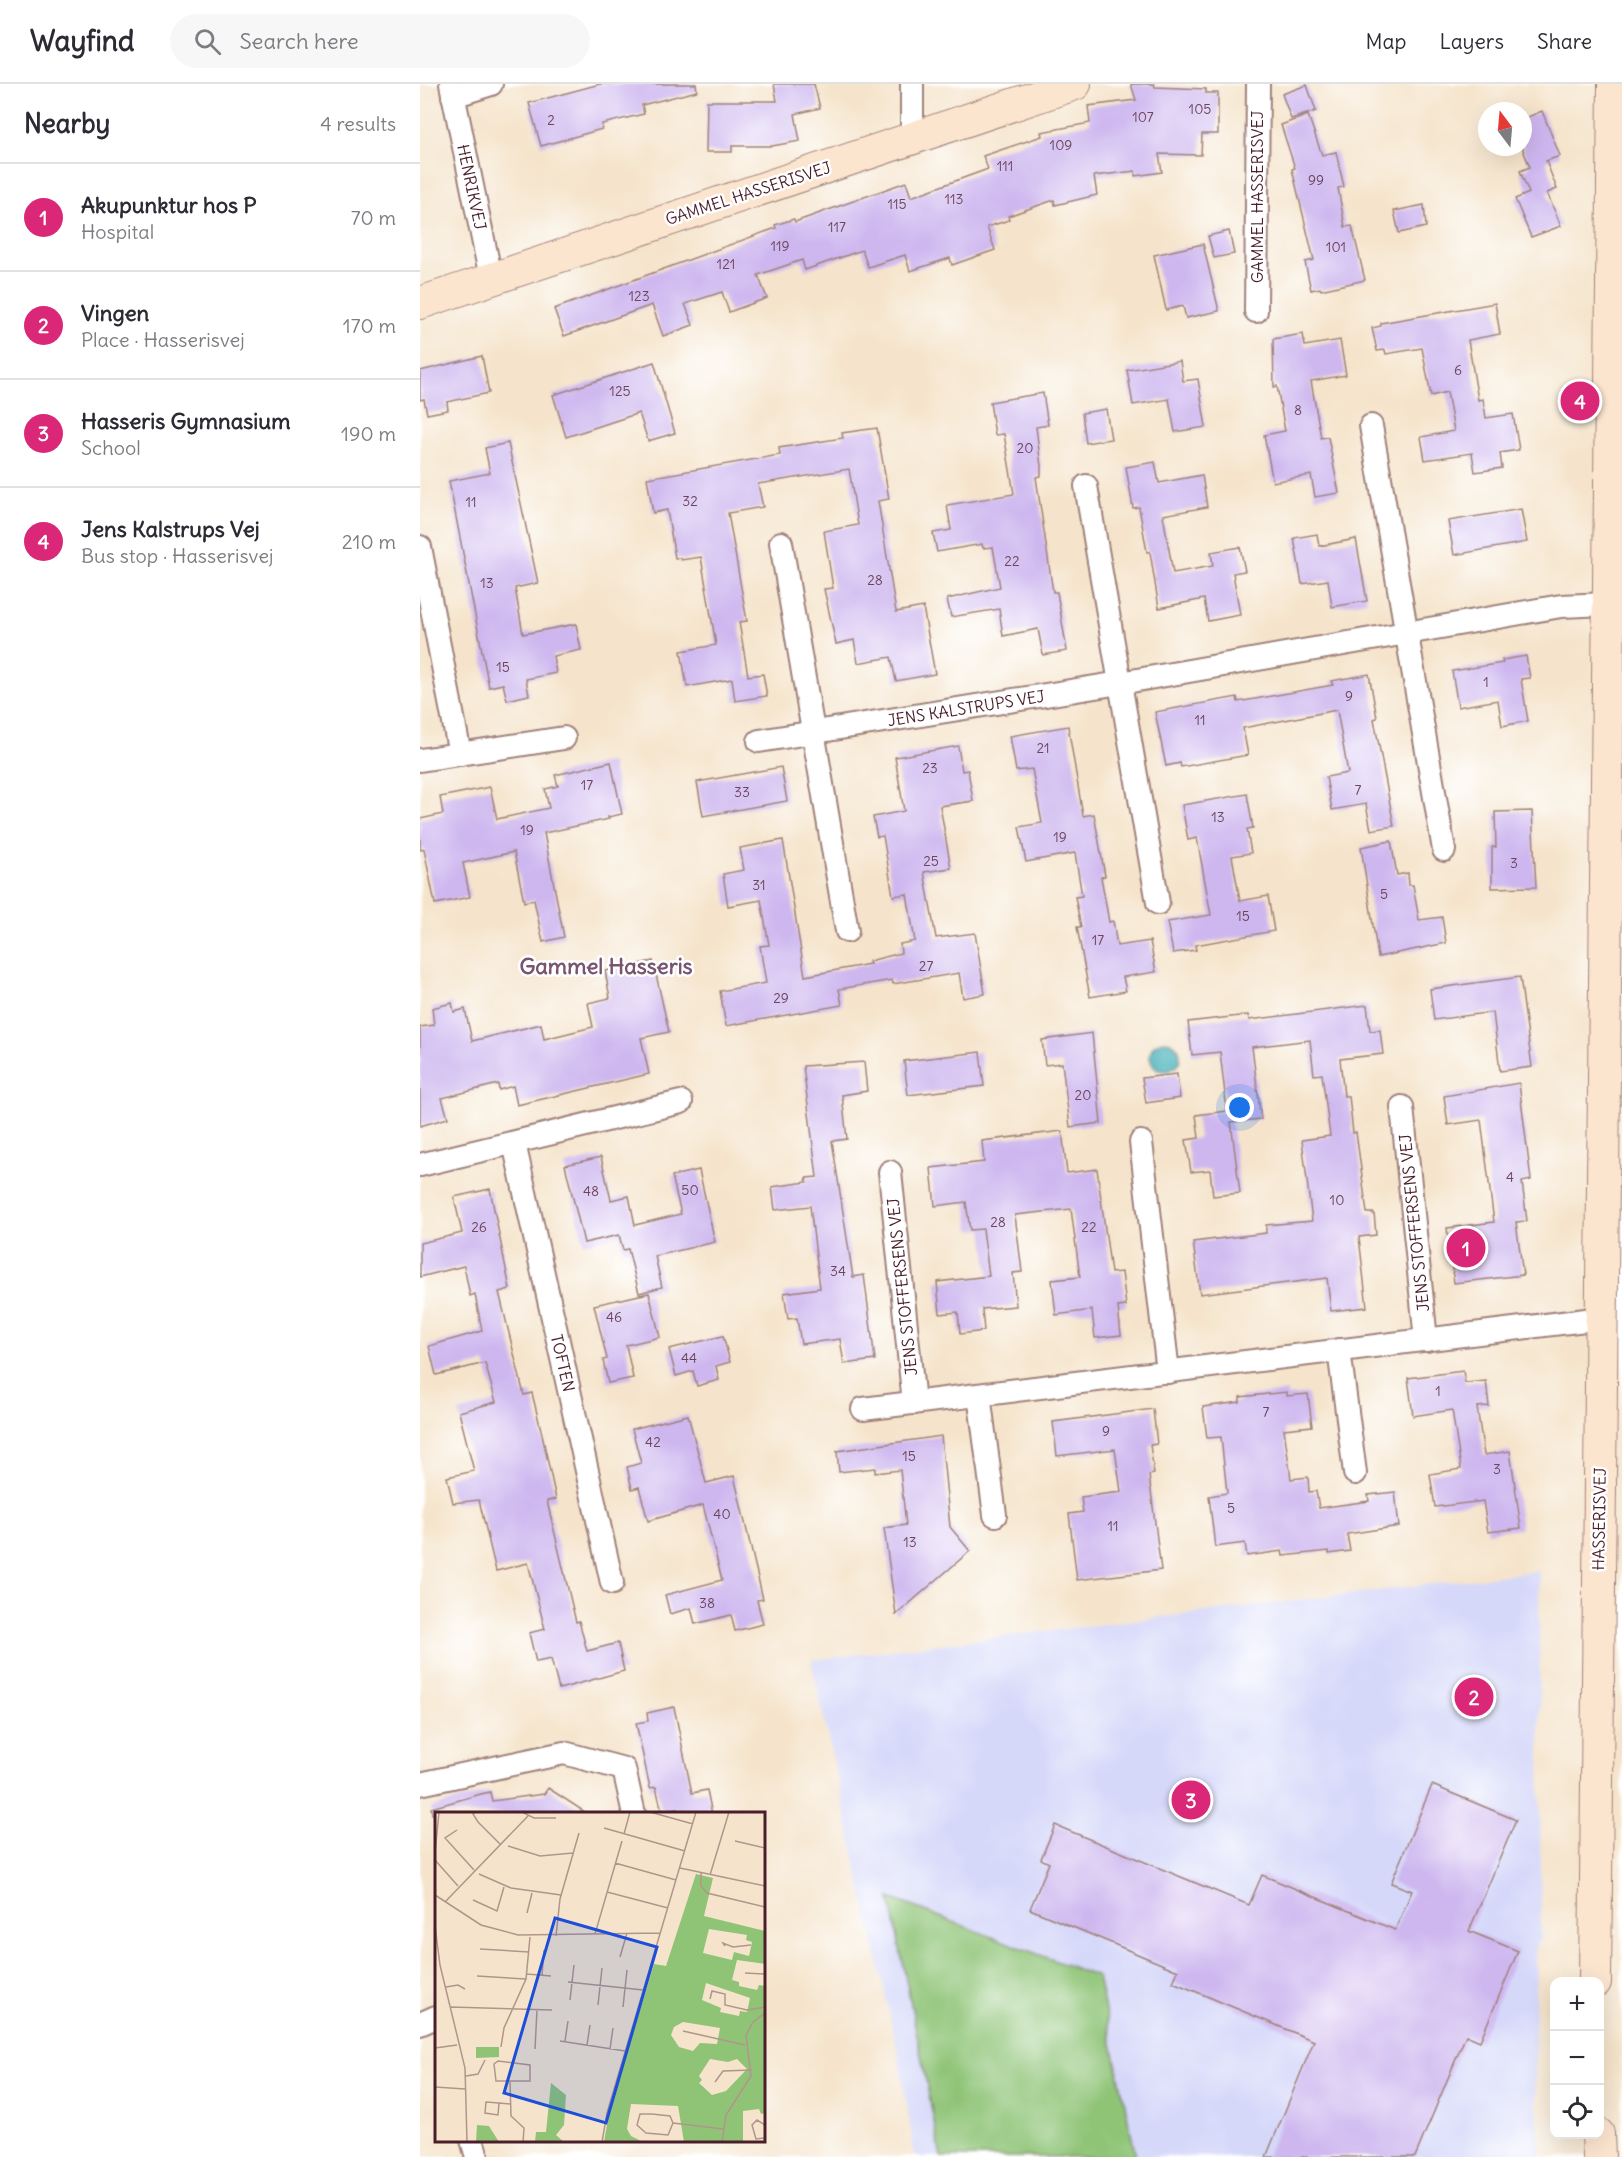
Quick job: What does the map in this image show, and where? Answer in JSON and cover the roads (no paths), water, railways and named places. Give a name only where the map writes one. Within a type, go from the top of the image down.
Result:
[{"type":"street","name":"HENRIKVEJ","points":[[491,84],[452,90],[491,278]]},
{"type":"street","points":[[912,84],[912,138]]},
{"type":"street","name":"GAMMEL HASSERISVEJ","points":[[420,303],[1075,84]]},
{"type":"street","name":"GAMMEL HASSERISVEJ","points":[[1256,311],[1258,84]]},
{"type":"street","name":"HASSERISVEJ","points":[[1595,1977],[1614,84]]},
{"type":"street","points":[[1371,426],[1444,850]]},
{"type":"street","points":[[1086,486],[1158,903]]},
{"type":"street","points":[[781,543],[846,931]]},
{"type":"street","points":[[420,547],[460,754]]},
{"type":"street","name":"JENS KALSTRUPS VEJ","points":[[759,741],[1120,683],[1562,606],[1608,604]]},
{"type":"street","points":[[420,760],[564,738]]},
{"type":"street","points":[[420,1165],[681,1102]]},
{"type":"street","name":"JENS STOFFERSENS VEJ","points":[[1402,1107],[1426,1340]]},
{"type":"street","points":[[1141,1142],[1168,1372]]},
{"type":"street","name":"TOFTEN","points":[[514,1143],[612,1582]]},
{"type":"street","name":"JENS STOFFERSENS VEJ","points":[[890,1172],[914,1403]]},
{"type":"street","points":[[863,1409],[1602,1318]]},
{"type":"street","points":[[1339,1350],[1355,1473]]},
{"type":"street","points":[[979,1395],[995,1515]]},
{"type":"street","points":[[420,1784],[564,1753],[624,1769],[634,1812]]},
{"type":"street","points":[[420,2024],[435,2017]]},
{"type":"street","points":[[1598,2139],[1599,2157]]},
{"type":"street","points":[[473,2142],[477,2157]]},
{"type":"water","points":[[1165,1041],[1176,1045],[1180,1056],[1176,1067],[1165,1071],[1154,1067],[1150,1056],[1154,1045]]},
{"type":"place","name":"Jens Kalstrups Vej","points":[[1580,401]]},
{"type":"place","name":"Akupunktur hos P","points":[[1466,1248]]},
{"type":"place","name":"Vingen","points":[[1474,1697]]},
{"type":"place","name":"Hasseris Gymnasium","points":[[1191,1800]]},
{"type":"district","name":"Gammel Hasseris","points":[[606,966]]}]
